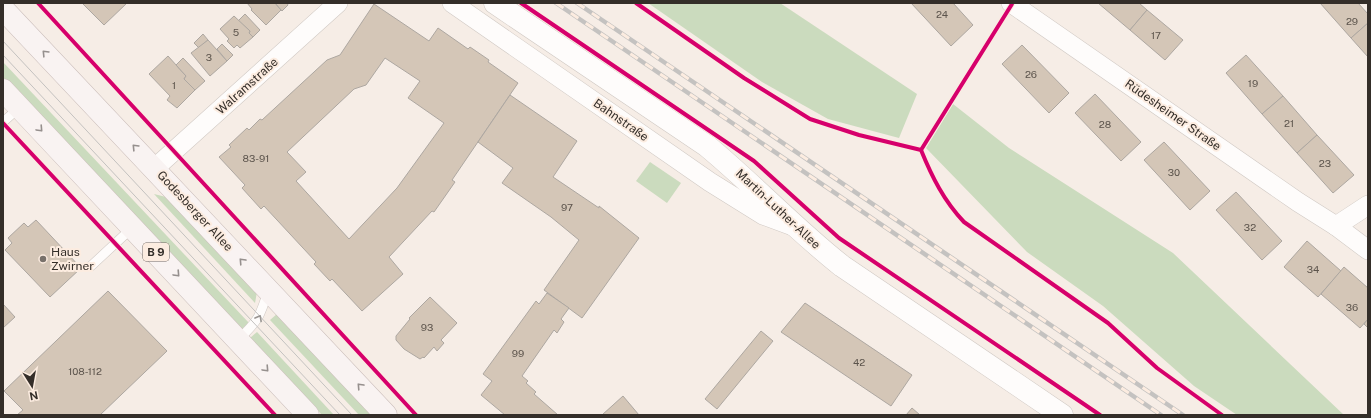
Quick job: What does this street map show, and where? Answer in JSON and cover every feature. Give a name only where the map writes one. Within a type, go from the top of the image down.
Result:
[{"type":"main road","name":"Martin-Luther-Allee","points":[[495,3],[707,146],[737,171],[796,227],[842,266],[1062,415]]},
{"type":"main road","name":"Godesberger Allee","points":[[3,9],[155,168],[386,415]]},
{"type":"main road","name":"B 9","points":[[3,90],[308,415]]},
{"type":"street","name":"Walramstraße","points":[[155,168],[338,3]]},
{"type":"street","name":"Bahnstraße","points":[[452,3],[710,182],[763,215],[796,227]]},
{"type":"street","name":"Rüdesheimer Straße","points":[[1011,3],[1298,202],[1336,226],[1368,250]]},
{"type":"street","points":[[1336,226],[1368,204]]},
{"type":"lane","points":[[3,122],[20,107]]},
{"type":"lane","points":[[91,266],[133,227]]},
{"type":"lane","points":[[238,340],[256,324],[261,316],[268,290]]},
{"type":"green space","points":[[648,3],[780,3],[917,94],[899,138],[828,119],[762,82]]},
{"type":"green space","points":[[3,62],[249,323],[242,329],[3,77]]},
{"type":"green space","points":[[953,104],[1009,148],[1173,253],[1344,415],[1237,415],[1194,386],[1103,306],[1027,252],[926,148]]},
{"type":"green space","points":[[650,162],[681,183],[667,203],[636,181]]},
{"type":"green space","points":[[154,194],[170,198],[257,292],[255,303]]},
{"type":"green space","points":[[277,314],[372,415],[359,415],[270,320]]},
{"type":"green space","points":[[257,332],[334,415],[322,415],[250,338]]},
{"type":"building","points":[[82,3],[127,3],[104,25]]},
{"type":"building","points":[[247,3],[275,3],[281,10],[266,25],[251,10],[252,9]]},
{"type":"building","points":[[275,3],[287,3],[288,5],[282,11]]},
{"type":"building","points":[[911,3],[953,3],[973,25],[951,46]]},
{"type":"building","points":[[1098,3],[1139,3],[1147,10],[1130,30]]},
{"type":"building","points":[[1320,3],[1358,3],[1368,14],[1368,23],[1351,38]]},
{"type":"building","points":[[374,4],[429,41],[438,28],[468,49],[470,47],[489,60],[488,62],[518,83],[452,180],[455,182],[434,212],[432,211],[389,257],[403,274],[362,311],[332,279],[330,281],[314,264],[316,262],[264,206],[261,209],[242,188],[245,185],[219,157],[231,147],[229,145],[247,128],[249,130],[260,119],[262,120],[327,60],[340,55]],"holes":[[[385,58],[420,81],[408,98],[444,123],[397,188],[349,239],[296,181],[306,172],[287,152],[354,89],[366,85]]]},
{"type":"building","points":[[1147,10],[1183,40],[1165,60],[1130,30]]},
{"type":"building","points":[[245,14],[260,30],[253,37],[249,33],[250,31],[238,21]]},
{"type":"building","points":[[234,16],[250,31],[249,33],[253,37],[240,48],[237,45],[234,48],[227,41],[229,39],[220,29]]},
{"type":"building","points":[[1368,23],[1368,57],[1351,38]]},
{"type":"building","points":[[203,34],[208,40],[199,48],[194,43]]},
{"type":"building","points":[[208,40],[227,61],[210,76],[191,53]]},
{"type":"building","points":[[222,44],[233,55],[227,61],[217,49]]},
{"type":"building","points":[[1022,45],[1069,93],[1049,113],[1002,64]]},
{"type":"building","points":[[1246,55],[1283,96],[1262,114],[1226,73]]},
{"type":"building","points":[[168,56],[186,76],[184,79],[195,90],[177,108],[167,100],[170,96],[149,74]]},
{"type":"building","points":[[183,58],[205,81],[195,90],[184,79],[186,76],[176,65]]},
{"type":"building","points":[[1095,94],[1141,142],[1121,161],[1075,113]]},
{"type":"building","points":[[510,95],[577,141],[553,177],[599,208],[599,206],[639,238],[582,318],[544,290],[579,240],[551,217],[502,183],[513,168],[478,142]]},
{"type":"building","points":[[1283,96],[1317,135],[1297,153],[1262,114]]},
{"type":"building","points":[[1317,135],[1354,175],[1333,193],[1297,153]]},
{"type":"building","points":[[1164,142],[1210,191],[1190,210],[1144,160]]},
{"type":"building","points":[[1236,192],[1282,241],[1262,260],[1216,210]]},
{"type":"building","name":"Haus Zwirner","points":[[36,220],[81,268],[50,297],[5,250],[12,243],[8,238],[24,223],[28,227]]},
{"type":"building","points":[[1307,241],[1341,271],[1318,297],[1284,267]]},
{"type":"building","points":[[1344,267],[1368,288],[1368,319],[1360,328],[1321,294]]},
{"type":"building","points":[[108,291],[167,351],[100,415],[17,415],[23,410],[4,391]]},
{"type":"building","points":[[547,293],[569,308],[561,319],[564,322],[557,333],[554,330],[522,376],[528,381],[526,383],[536,392],[534,394],[558,415],[505,415],[481,395],[492,381],[483,374],[536,301],[539,304]]},
{"type":"building","points":[[430,297],[457,323],[441,340],[444,343],[437,351],[434,347],[424,358],[423,357],[420,359],[404,349],[396,340],[396,336],[410,319],[409,318]]},
{"type":"building","points":[[805,303],[912,375],[891,406],[781,332]]},
{"type":"building","points":[[3,304],[15,317],[3,328]]},
{"type":"building","points":[[1368,319],[1368,328],[1364,324]]},
{"type":"building","points":[[761,331],[773,341],[717,409],[705,399]]},
{"type":"building","points":[[623,396],[639,415],[602,415]]},
{"type":"building","points":[[912,408],[920,415],[906,415]]},
{"type":"tram line","points":[[3,41],[352,415]]},
{"type":"tram line","points":[[3,55],[340,415]]},
{"type":"railway","points":[[556,3],[1161,415]]},
{"type":"railway","points":[[577,3],[1183,415]]},
{"type":"cycle path","points":[[38,3],[416,415]]},
{"type":"cycle path","points":[[521,3],[754,161],[839,238],[1100,415]]},
{"type":"cycle path","points":[[636,3],[744,78],[810,119],[859,135],[921,150],[939,188],[950,206],[964,222],[1108,323],[1157,368],[1222,415]]},
{"type":"cycle path","points":[[921,150],[1012,4]]},
{"type":"cycle path","points":[[3,123],[275,415]]},
{"type":"place","name":"Haus Zwirner","points":[[43,259]]}]
